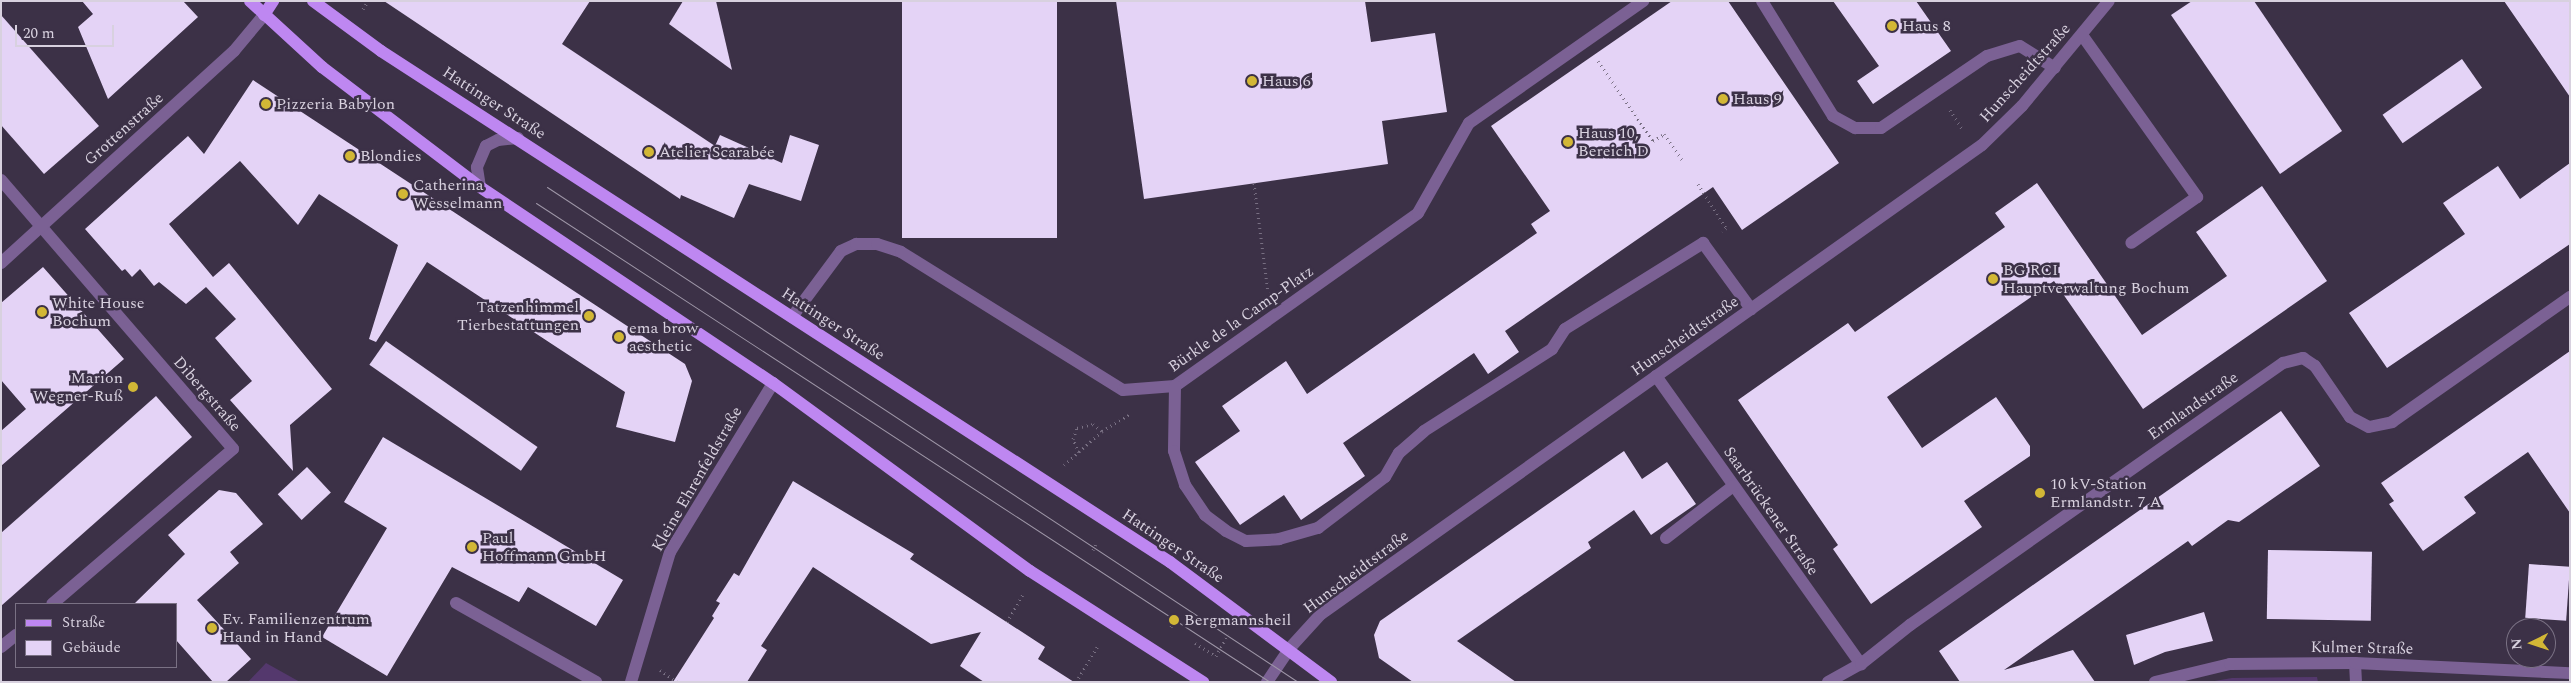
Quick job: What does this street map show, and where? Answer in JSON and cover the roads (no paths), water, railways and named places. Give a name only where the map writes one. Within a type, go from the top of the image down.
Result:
[{"type":"main road","points":[[250,1],[322,67],[480,187],[773,383],[1030,571],[1203,682]]},
{"type":"main road","points":[[264,15],[273,1]]},
{"type":"main road","name":"Hattinger Straße","points":[[313,1],[381,51],[1170,562],[1289,648],[1331,682]]},
{"type":"street","name":"Bürkle de la Camp-Platz","points":[[792,317],[841,251],[856,244],[877,244],[901,252],[1122,390],[1176,386],[1271,321],[1418,213],[1468,122],[1643,1]]},
{"type":"street","points":[[1762,1],[1833,116],[1855,128],[1881,128],[1987,56],[2020,46],[2056,68]]},
{"type":"street","name":"Hunscheidtstraße","points":[[1267,682],[1289,648],[1321,614],[1974,150],[2056,68],[2109,1]]},
{"type":"street","name":"Grottenstraße","points":[[1,263],[234,51],[264,15]]},
{"type":"street","points":[[2082,35],[2197,197],[2131,243]]},
{"type":"street","points":[[480,187],[477,167],[486,146],[518,138]]},
{"type":"street","name":"Dibergstraße","points":[[1,180],[233,449],[53,603]]},
{"type":"street","points":[[1176,386],[1174,451],[1185,485],[1205,515],[1226,531],[1246,541],[1279,539],[1318,528],[1385,477],[1399,453],[1424,432],[1552,349],[1565,329],[1703,243],[1751,309]]},
{"type":"street","name":"Ermlandstraße","points":[[1828,682],[1861,664],[1910,625],[2283,362],[2303,358],[2315,366],[2350,417],[2368,428],[2392,422],[2570,297]]},
{"type":"street","name":"Saarbrückener Straße","points":[[1656,376],[1861,664]]},
{"type":"street","name":"Kleine Ehrenfeldstraße","points":[[631,682],[670,552],[773,383]]},
{"type":"street","points":[[1666,538],[1733,486]]},
{"type":"street","points":[[456,603],[596,682]]},
{"type":"street","points":[[1,648],[15,636]]},
{"type":"street","points":[[2355,663],[2356,682]]},
{"type":"street","name":"Kulmer Straße","points":[[2155,682],[2201,668],[2230,664],[2355,663],[2570,673]]},
{"type":"tram line","points":[[547,187],[1298,682]]},
{"type":"tram line","points":[[536,203],[1270,682]]},
{"type":"place","name":"Haus 8","points":[[1892,26]]},
{"type":"place","name":"Haus 6","points":[[1252,81]]},
{"type":"place","name":"Haus 9","points":[[1723,99]]},
{"type":"place","name":"Pizzeria Babylon","points":[[266,104]]},
{"type":"place","name":"Haus 10, Bereich D","points":[[1568,142]]},
{"type":"place","name":"Atelier Scarabée","points":[[649,152]]},
{"type":"place","name":"Blondies","points":[[350,156]]},
{"type":"place","name":"Catherina Wesselmann","points":[[403,194]]},
{"type":"place","name":"BG RCI Hauptverwaltung Bochum","points":[[1993,279]]},
{"type":"place","name":"White House Bochum","points":[[42,312]]},
{"type":"place","name":"Tatzenhimmel Tierbestattungen","points":[[589,316]]},
{"type":"place","name":"ema brow aesthetic","points":[[619,337]]},
{"type":"place","name":"Marion Wegner-Ruß","points":[[133,387]]},
{"type":"place","name":"10 kV-Station Ermlandstr. 7 A","points":[[2040,493]]},
{"type":"place","name":"Paul Hoffmann GmbH","points":[[472,547]]},
{"type":"place","name":"Bergmannsheil","points":[[1174,620]]},
{"type":"place","name":"Ev. Familienzentrum Hand in Hand","points":[[212,628]]}]
